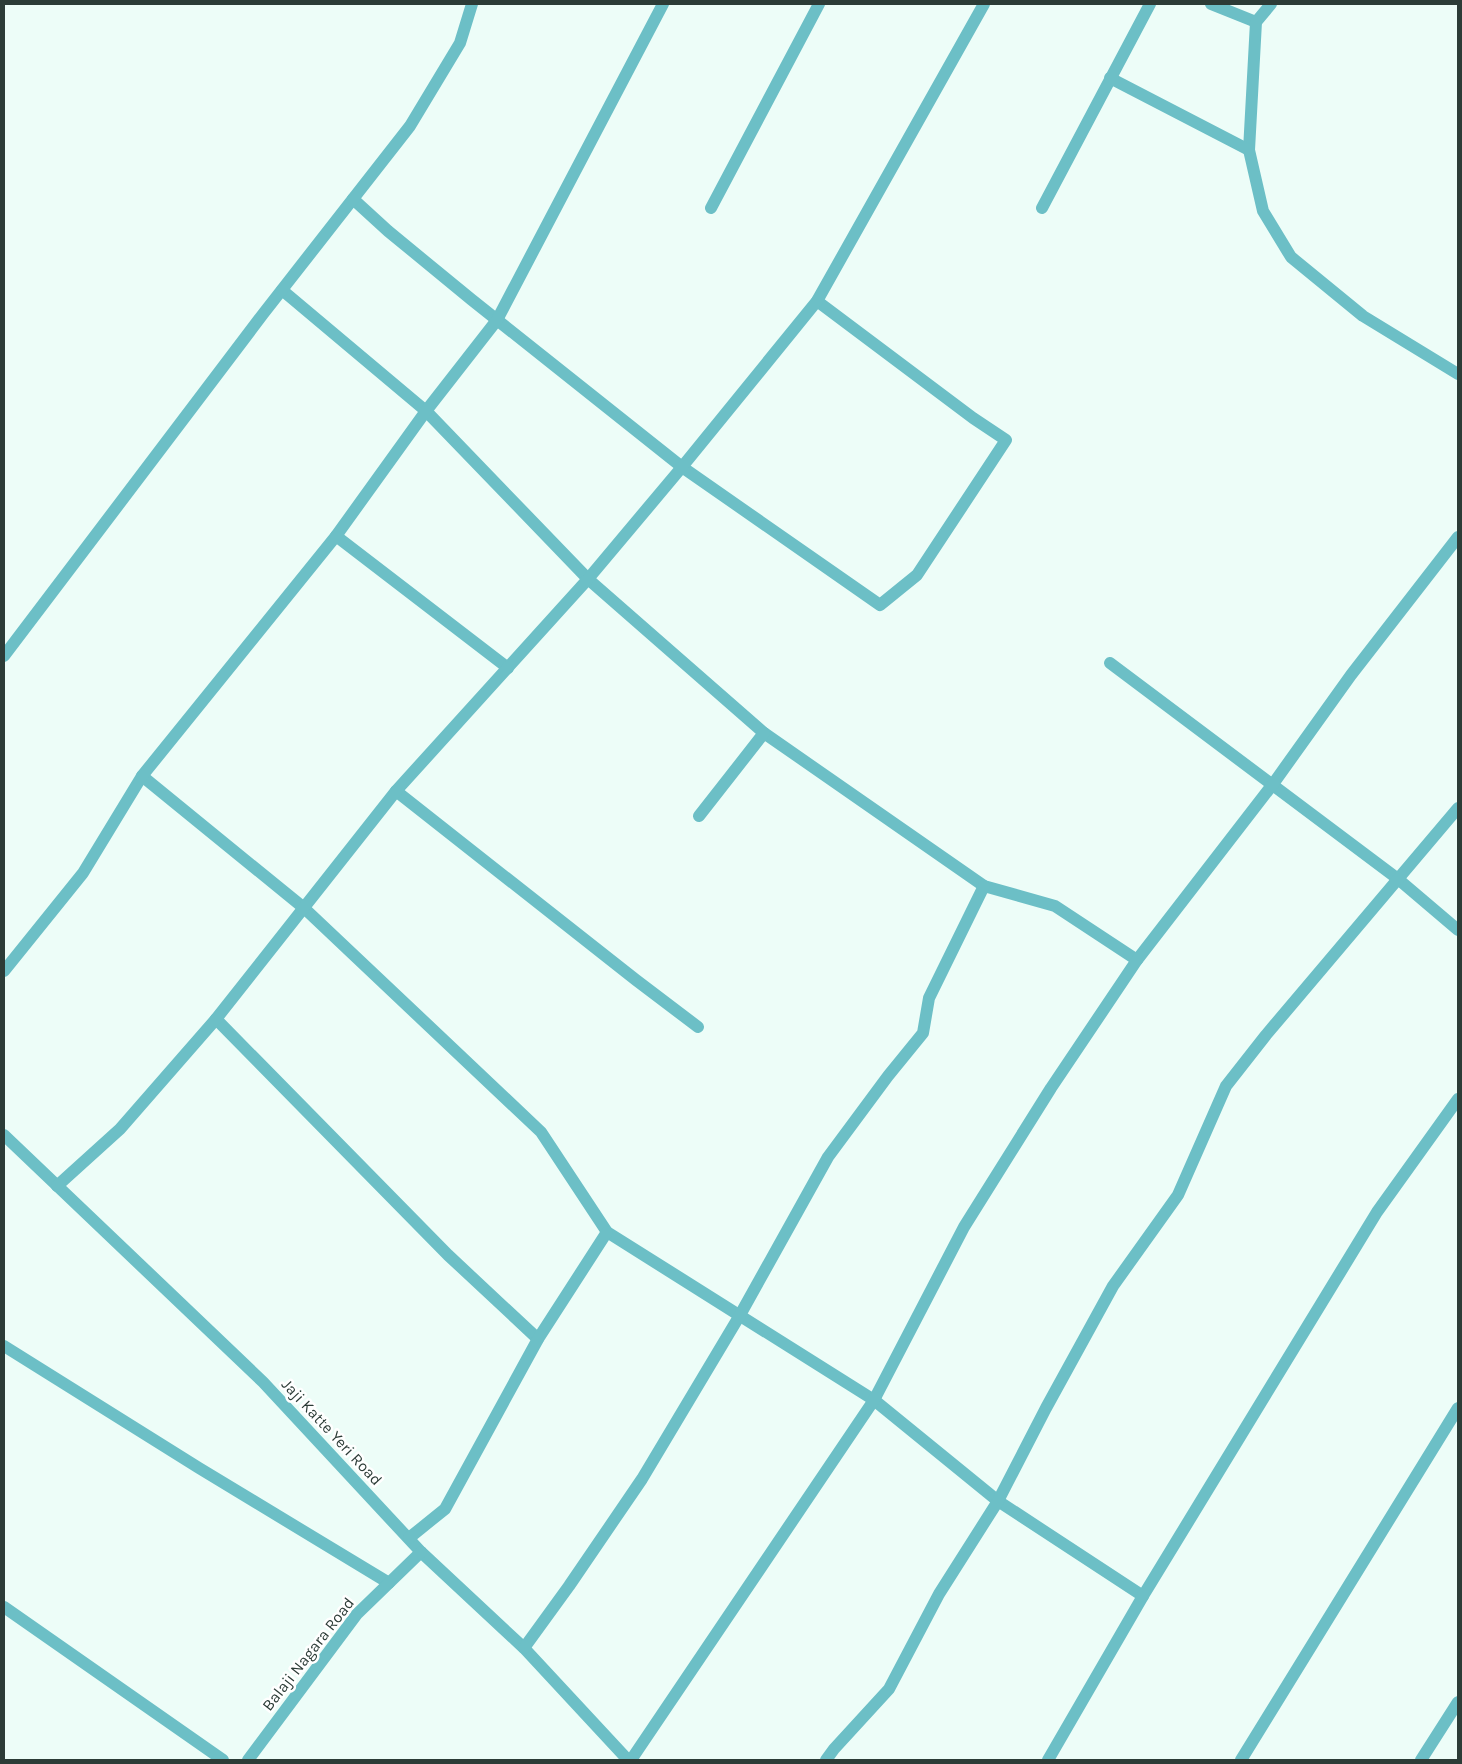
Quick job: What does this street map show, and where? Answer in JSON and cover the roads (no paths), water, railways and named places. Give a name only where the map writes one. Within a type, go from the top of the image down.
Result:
[{"type":"street","points":[[4,656],[282,290],[410,126],[460,44],[472,4]]},
{"type":"street","points":[[4,971],[83,873],[142,776],[336,536],[426,411],[497,320],[663,4]]},
{"type":"street","points":[[711,208],[819,4]]},
{"type":"street","points":[[57,1186],[120,1129],[216,1020],[396,791],[588,579],[682,468],[817,301],[984,4]]},
{"type":"street","points":[[1042,208],[1150,4]]},
{"type":"street","points":[[1211,4],[1256,22]]},
{"type":"street","points":[[1271,4],[1256,22],[1249,150],[1263,211],[1291,256],[1362,316],[1458,374]]},
{"type":"street","points":[[1110,78],[1249,150]]},
{"type":"street","points":[[353,199],[388,231],[682,468],[880,605],[917,575],[1006,440],[973,418],[817,301]]},
{"type":"street","points":[[282,290],[426,411],[588,579],[764,733],[984,886],[1055,906],[1137,960]]},
{"type":"street","points":[[336,536],[508,668]]},
{"type":"street","points":[[630,1760],[874,1400],[964,1227],[1051,1088],[1137,960],[1273,784],[1351,675],[1458,537]]},
{"type":"street","points":[[1110,663],[1398,879],[1458,930]]},
{"type":"street","points":[[699,816],[764,733]]},
{"type":"street","points":[[142,776],[304,908],[541,1132],[607,1232],[874,1400],[998,1501],[1143,1596]]},
{"type":"street","points":[[396,791],[698,1027]]},
{"type":"street","points":[[826,1760],[889,1689],[939,1594],[998,1501],[1046,1408],[1113,1286],[1178,1194],[1226,1086],[1266,1035],[1458,808]]},
{"type":"street","points":[[524,1648],[642,1479],[740,1315],[828,1157],[888,1076],[923,1033],[929,998],[984,886]]},
{"type":"street","points":[[216,1020],[448,1255],[538,1339]]},
{"type":"street","points":[[1048,1760],[1143,1596],[1377,1212],[1458,1099]]},
{"type":"street","name":"Jaji Katte Yeri Road","points":[[4,1135],[264,1382],[421,1552],[524,1648],[630,1760]]},
{"type":"street","points":[[409,1538],[445,1509],[538,1339],[607,1232]]},
{"type":"street","points":[[4,1346],[199,1468],[389,1583]]},
{"type":"street","points":[[1241,1760],[1458,1408]]},
{"type":"street","name":"Balaji Nagara Road","points":[[248,1760],[358,1614],[421,1552]]},
{"type":"street","points":[[4,1607],[223,1760]]},
{"type":"street","points":[[1421,1760],[1458,1702]]}]
